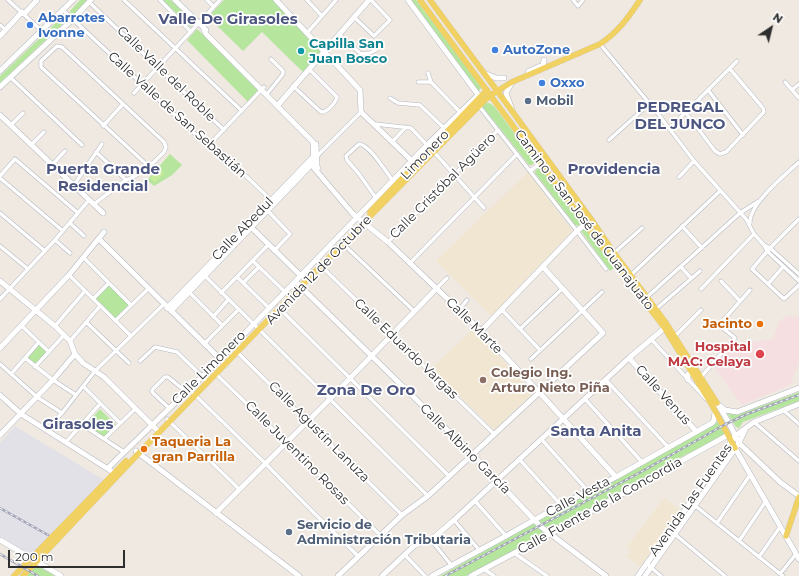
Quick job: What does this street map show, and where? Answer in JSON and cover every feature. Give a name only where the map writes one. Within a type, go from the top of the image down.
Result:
[{"type":"main road","name":"Camino a San José de Guanajuato","points":[[420,0],[607,253],[675,336],[694,371],[701,377],[715,404],[715,411],[735,448]]},
{"type":"main road","name":"Camino a San José de Guanajuato","points":[[430,0],[591,219],[614,253],[648,297],[715,404]]},
{"type":"main road","name":"Avenida 12 de Octubre","points":[[14,576],[33,560],[194,395],[256,328],[279,308],[298,284],[342,243],[360,219],[480,100],[489,93],[497,91],[512,82],[600,44],[612,36],[626,21],[640,0]]},
{"type":"main road","name":"Avenida 12 de Octubre","points":[[194,395],[204,378],[215,373]]},
{"type":"main road","points":[[786,536],[799,496]]},
{"type":"main road","name":"Avenida 12 de Octubre","points":[[24,575],[33,560]]},
{"type":"street","points":[[8,0],[42,31]]},
{"type":"street","points":[[0,36],[37,0]]},
{"type":"street","points":[[0,71],[73,0]]},
{"type":"street","points":[[124,0],[242,111]]},
{"type":"street","points":[[160,0],[191,32]]},
{"type":"street","name":"Calle Marte","points":[[174,0],[316,140],[316,157],[314,168],[353,214],[388,242],[481,331],[564,419],[616,478]]},
{"type":"street","points":[[207,0],[214,7]]},
{"type":"street","points":[[134,93],[176,50],[220,0]]},
{"type":"street","points":[[276,0],[360,90],[360,113],[375,124],[412,161]]},
{"type":"street","points":[[308,0],[322,16]]},
{"type":"street","points":[[307,33],[336,0]]},
{"type":"street","points":[[279,104],[293,86],[325,52],[339,34],[354,17],[370,0],[390,20],[374,36],[354,17]]},
{"type":"street","points":[[408,0],[480,100],[498,130],[578,230],[606,269]]},
{"type":"street","points":[[573,0],[578,6],[583,0]]},
{"type":"street","points":[[0,87],[42,50],[90,1]]},
{"type":"street","name":"Calle Valle del Roble","points":[[90,1],[224,130]]},
{"type":"street","name":"Calle Valle de San Sebastián","points":[[63,10],[208,146],[221,152],[272,201]]},
{"type":"street","points":[[0,25],[6,30]]},
{"type":"street","points":[[339,34],[361,54],[370,53],[376,50]]},
{"type":"street","points":[[600,44],[670,129],[694,162],[751,226]]},
{"type":"street","points":[[57,46],[62,46],[164,142],[166,147],[164,152],[153,163],[146,164],[103,126],[41,67],[41,61],[48,55],[57,46]]},
{"type":"street","points":[[42,50],[48,55]]},
{"type":"street","points":[[268,93],[283,74],[283,71],[272,59]]},
{"type":"street","points":[[527,76],[528,71],[543,65],[544,60]]},
{"type":"street","points":[[670,129],[737,61]]},
{"type":"street","points":[[293,86],[321,112],[324,112],[337,98],[309,69]]},
{"type":"street","points":[[686,113],[715,151],[720,154],[726,152],[743,135],[764,112],[763,108],[730,69]]},
{"type":"street","points":[[482,72],[504,78]]},
{"type":"street","points":[[428,73],[430,82],[460,112]]},
{"type":"street","points":[[10,77],[82,145]]},
{"type":"street","points":[[418,82],[430,82]]},
{"type":"street","points":[[512,82],[506,93],[512,111]]},
{"type":"street","points":[[785,82],[799,98]]},
{"type":"street","points":[[792,90],[799,84]]},
{"type":"street","points":[[208,146],[263,87]]},
{"type":"street","points":[[708,90],[743,135]]},
{"type":"street","points":[[390,98],[398,102],[420,105],[444,128]]},
{"type":"street","name":"Calle Limonero","points":[[108,468],[185,391],[223,362],[256,328],[269,308],[285,292],[298,284],[300,276],[360,219],[376,199],[412,161],[430,148],[444,128],[460,112],[480,100]]},
{"type":"street","points":[[103,126],[123,104]]},
{"type":"street","points":[[609,140],[649,104]]},
{"type":"street","points":[[11,125],[23,113]]},
{"type":"street","name":"Calle Abedul","points":[[167,308],[203,274],[272,201],[360,113]]},
{"type":"street","points":[[0,115],[103,213]]},
{"type":"street","points":[[375,124],[411,128],[484,208]]},
{"type":"street","points":[[392,142],[406,127]]},
{"type":"street","name":"Calle Cristóbal Agüero","points":[[388,242],[498,130]]},
{"type":"street","points":[[32,145],[44,132]]},
{"type":"street","points":[[74,185],[102,144]]},
{"type":"street","points":[[376,199],[359,174],[346,160],[346,156],[353,148],[359,144],[363,145],[379,161],[393,181]]},
{"type":"street","points":[[52,164],[65,151]]},
{"type":"street","points":[[96,152],[126,180]]},
{"type":"street","points":[[410,263],[517,154]]},
{"type":"street","points":[[63,231],[0,177],[15,159],[78,212]]},
{"type":"street","points":[[679,177],[694,162]]},
{"type":"street","points":[[799,162],[759,202],[752,214],[750,222],[754,234],[764,245],[767,251],[799,281]]},
{"type":"street","points":[[530,171],[541,163]]},
{"type":"street","points":[[94,204],[126,180],[137,175]]},
{"type":"street","points":[[607,253],[611,255],[626,275],[629,277],[631,276],[720,191]]},
{"type":"street","points":[[0,299],[55,240],[89,200]]},
{"type":"street","name":"Calle Abedul","points":[[232,243],[251,227],[254,221],[267,210],[272,201]]},
{"type":"street","points":[[648,297],[740,213],[759,202]]},
{"type":"street","points":[[267,210],[290,234],[274,251]]},
{"type":"street","points":[[0,213],[44,251]]},
{"type":"street","points":[[481,331],[578,230],[591,219]]},
{"type":"street","points":[[799,219],[767,251],[752,269],[784,298],[799,285]]},
{"type":"street","points":[[70,223],[84,236]]},
{"type":"street","points":[[795,223],[799,227]]},
{"type":"street","points":[[682,226],[702,248]]},
{"type":"street","points":[[251,227],[300,276]]},
{"type":"street","points":[[614,253],[642,228]]},
{"type":"street","points":[[0,348],[69,275],[104,232]]},
{"type":"street","points":[[701,289],[754,234]]},
{"type":"street","points":[[99,239],[223,362]]},
{"type":"street","points":[[55,240],[70,253]]},
{"type":"street","points":[[342,243],[414,311]]},
{"type":"street","points":[[221,293],[268,245]]},
{"type":"street","points":[[764,245],[770,248],[799,274]]},
{"type":"street","points":[[0,246],[28,269]]},
{"type":"street","points":[[84,258],[131,305]]},
{"type":"street","points":[[253,261],[285,292]]},
{"type":"street","name":"Calle Eduardo Vargas","points":[[320,265],[494,434]]},
{"type":"street","points":[[243,283],[259,267]]},
{"type":"street","points":[[338,576],[402,515],[428,496],[603,333],[543,267]]},
{"type":"street","points":[[681,267],[691,278]]},
{"type":"street","points":[[768,284],[783,267]]},
{"type":"street","points":[[656,309],[700,271]]},
{"type":"street","points":[[203,274],[256,328],[428,496]]},
{"type":"street","name":"Calle Abedul","points":[[167,308],[189,292],[203,274]]},
{"type":"street","points":[[69,275],[131,336]]},
{"type":"street","points":[[237,277],[269,308]]},
{"type":"street","points":[[216,513],[329,400],[391,334],[447,278]]},
{"type":"street","points":[[0,281],[55,326],[70,341],[75,354],[83,363],[104,377],[158,431]]},
{"type":"street","points":[[721,281],[740,301]]},
{"type":"street","points":[[94,299],[109,283]]},
{"type":"street","name":"Calle Albino García","points":[[298,284],[472,454],[535,520],[550,534],[606,576]]},
{"type":"street","points":[[520,329],[562,288]]},
{"type":"street","points":[[115,321],[148,289]]},
{"type":"street","points":[[701,377],[734,338],[720,325],[750,290]]},
{"type":"street","points":[[55,326],[85,291]]},
{"type":"street","points":[[189,292],[222,325]]},
{"type":"street","points":[[531,359],[602,292]]},
{"type":"street","points":[[214,317],[228,300]]},
{"type":"street","points":[[459,310],[467,300]]},
{"type":"street","points":[[70,341],[100,306]]},
{"type":"street","points":[[46,430],[84,387],[95,371],[131,336],[167,308]]},
{"type":"street","points":[[279,308],[449,476]]},
{"type":"street","points":[[501,309],[540,350]]},
{"type":"street","points":[[204,344],[238,310]]},
{"type":"street","points":[[675,336],[701,310]]},
{"type":"street","points":[[86,322],[129,363]]},
{"type":"street","points":[[22,326],[49,352]]},
{"type":"street","points":[[382,576],[419,543],[431,540],[454,520],[629,358],[666,326]]},
{"type":"street","points":[[35,367],[64,335]]},
{"type":"street","points":[[651,339],[688,380],[715,404],[725,410],[737,412],[799,388]]},
{"type":"street","points":[[11,374],[39,342]]},
{"type":"street","points":[[140,361],[155,347],[177,352],[204,378]]},
{"type":"street","name":"Calle Agustín Lanuza","points":[[236,351],[402,515]]},
{"type":"street","points":[[0,435],[2,429],[21,414],[75,354]]},
{"type":"street","points":[[25,358],[52,380],[76,395]]},
{"type":"street","name":"Calle Venus","points":[[629,358],[696,432]]},
{"type":"street","points":[[0,364],[36,397],[62,413]]},
{"type":"street","points":[[688,380],[688,374],[694,371]]},
{"type":"street","name":"Calle Juventino Rosas","points":[[215,373],[380,535]]},
{"type":"street","points":[[169,408],[153,393],[153,389],[165,377],[168,377],[185,391]]},
{"type":"street","points":[[606,380],[668,447]]},
{"type":"street","points":[[84,387],[120,423]]},
{"type":"street","points":[[0,395],[21,414],[116,474]]},
{"type":"street","points":[[194,395],[265,463],[358,556]]},
{"type":"street","points":[[585,399],[642,462]]},
{"type":"street","points":[[66,442],[100,404]]},
{"type":"street","name":"Camino a San José de Guanajuato","points":[[715,404],[729,423],[739,443],[780,482],[799,496]]},
{"type":"street","name":"Avenida Las Fuentes","points":[[693,504],[735,436],[754,422],[799,404]]},
{"type":"street","points":[[104,439],[136,408]]},
{"type":"street","points":[[783,410],[799,424]]},
{"type":"street","name":"Calle Vesta","points":[[432,576],[480,551],[561,505],[616,478],[712,423],[714,420],[715,411]]},
{"type":"street","points":[[169,420],[239,490]]},
{"type":"street","points":[[754,422],[799,461]]},
{"type":"street","points":[[81,424],[124,452]]},
{"type":"street","name":"Avenida Las Fuentes","points":[[638,576],[649,566],[739,443],[746,427]]},
{"type":"street","name":"Calle Fuente de la Concordia","points":[[471,576],[728,435]]},
{"type":"street","points":[[542,440],[588,491]]},
{"type":"street","points":[[735,448],[798,557],[780,574],[775,576]]},
{"type":"street","points":[[138,452],[299,576]]},
{"type":"street","points":[[520,460],[561,505]]},
{"type":"street","points":[[717,523],[750,475]]},
{"type":"street","points":[[475,501],[506,536]]},
{"type":"street","points":[[739,541],[766,502]]},
{"type":"street","points":[[693,504],[780,574]]},
{"type":"street","points":[[454,520],[480,551]]},
{"type":"street","points":[[759,557],[780,527]]},
{"type":"street","points":[[673,532],[725,576]]},
{"type":"street","points":[[0,540],[60,576]]},
{"type":"street","points":[[431,540],[452,566]]},
{"type":"street","points":[[514,553],[547,576]]},
{"type":"street","points":[[25,555],[27,564]]},
{"type":"street","points":[[405,555],[425,576]]},
{"type":"street","points":[[649,566],[661,576]]},
{"type":"street","name":"Avenida Las Fuentes","points":[[645,576],[649,566]]},
{"type":"street","points":[[484,569],[494,576]]},
{"type":"shaded area","points":[[528,172],[572,231],[491,316],[436,261]]},
{"type":"shaded area","name":"Hospital MAC: Celaya","points":[[789,316],[799,317],[799,363],[790,385],[742,405],[712,365],[728,346],[773,339],[780,320]]},
{"type":"shaded area","name":"Colegio Ing. Arturo Nieto Piña","points":[[473,329],[534,392],[494,430],[432,368]]},
{"type":"shaded area","points":[[15,426],[104,480],[31,555],[0,536],[0,443]]},
{"type":"shaded area","points":[[664,498],[682,511],[640,567],[626,556],[631,551],[627,547]]},
{"type":"green space","points":[[80,0],[87,0],[74,14],[71,15],[70,11]]},
{"type":"green space","points":[[163,0],[171,0],[192,21],[193,26],[190,27]]},
{"type":"green space","points":[[224,0],[274,0],[323,51],[304,73],[262,32],[243,51],[208,17]]},
{"type":"green space","points":[[410,0],[416,0],[482,87],[478,92]]},
{"type":"green space","points":[[66,15],[68,19],[0,83],[0,76],[63,16]]},
{"type":"green space","points":[[197,29],[260,90],[249,103],[187,40]]},
{"type":"green space","points":[[485,103],[489,103],[494,106],[535,161],[532,165],[529,165],[482,106]]},
{"type":"green space","points":[[170,154],[182,165],[172,175],[154,186],[147,180]]},
{"type":"green space","points":[[159,168],[164,173],[155,183],[150,178]]},
{"type":"green space","points":[[538,168],[541,169],[580,222],[581,224],[579,226],[575,225],[535,173]]},
{"type":"green space","points":[[582,227],[586,228],[614,268],[610,271],[581,231]]},
{"type":"green space","points":[[109,284],[130,305],[116,320],[95,299]]},
{"type":"green space","points":[[40,343],[47,352],[35,366],[26,359]]},
{"type":"green space","points":[[799,392],[799,401],[743,422],[739,428],[736,427],[727,413],[737,415]]},
{"type":"green space","points":[[100,409],[116,425],[105,437],[86,425]]},
{"type":"green space","points":[[718,422],[722,425],[725,435],[685,455],[551,531],[539,521],[540,519]]},
{"type":"green space","points":[[534,523],[546,535],[466,576],[440,576]]},
{"type":"green space","points":[[36,565],[55,576],[28,576]]},
{"type":"railway","points":[[445,576],[639,473],[724,425],[747,414],[799,395]]},
{"type":"railway","points":[[0,508],[48,535]]},
{"type":"railway","points":[[0,554],[38,576]]},
{"type":"place","name":"Abarrotes Ivonne","points":[[30,25]]},
{"type":"place","name":"AutoZone","points":[[495,50]]},
{"type":"place","name":"Capilla San Juan Bosco","points":[[301,51]]},
{"type":"place","name":"Oxxo","points":[[542,83]]},
{"type":"place","name":"Mobil","points":[[528,101]]},
{"type":"place","name":"Jacinto","points":[[760,324]]},
{"type":"place","name":"Hospital MAC: Celaya","points":[[760,354]]},
{"type":"place","name":"Colegio Ing. Arturo Nieto Piña","points":[[483,380]]},
{"type":"place","name":"Taqueria La gran Parrilla","points":[[144,449]]},
{"type":"place","name":"Servicio de Administración Tributaria","points":[[289,532]]},
{"type":"district","name":"Valle De Girasoles","points":[[228,20]]},
{"type":"district","name":"PEDREGAL DEL JUNCO","points":[[680,116]]},
{"type":"district","name":"Providencia","points":[[614,170]]},
{"type":"district","name":"Puerta Grande Residencial","points":[[103,178]]},
{"type":"district","name":"Zona De Oro","points":[[366,391]]},
{"type":"district","name":"Girasoles","points":[[78,425]]},
{"type":"district","name":"Santa Anita","points":[[596,432]]}]
